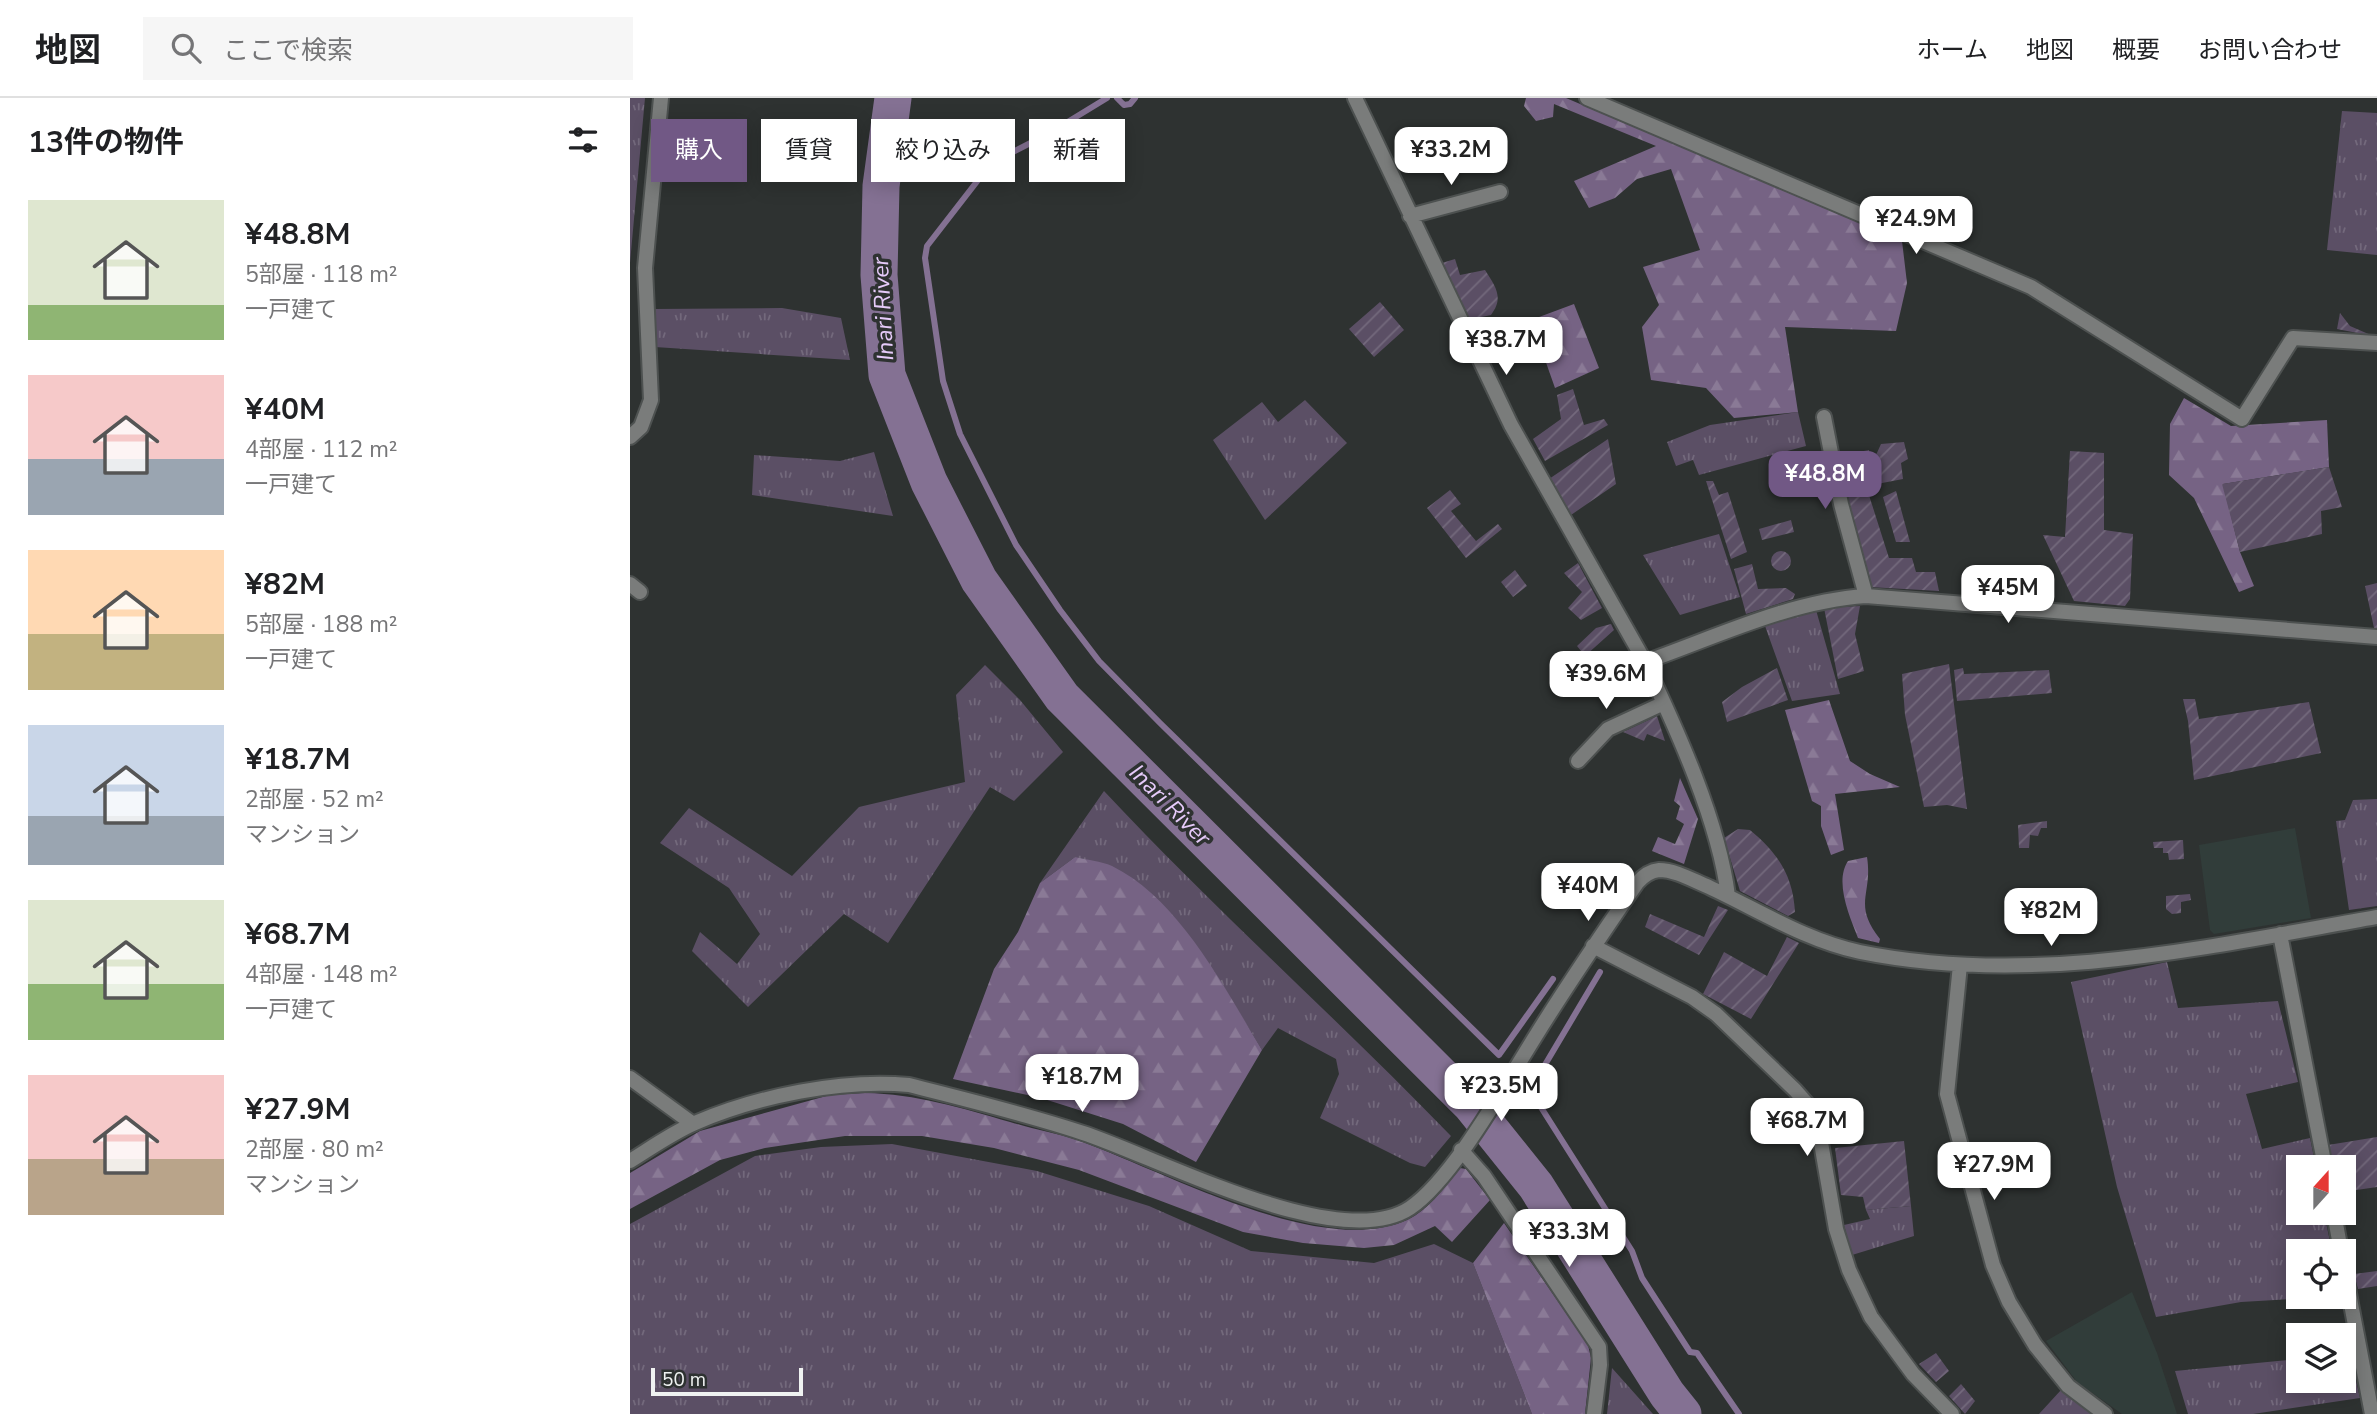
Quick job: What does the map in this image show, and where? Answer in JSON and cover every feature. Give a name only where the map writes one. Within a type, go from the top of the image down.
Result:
[{"type":"street","points":[[630,437],[641,427],[651,400],[645,268],[661,98]]},
{"type":"street","points":[[1355,98],[1511,425],[1645,662],[1706,810],[1725,871],[1728,896]]},
{"type":"street","points":[[1587,98],[2031,287],[2242,419],[2293,338],[2377,343]]},
{"type":"street","points":[[1410,216],[1500,192]]},
{"type":"street","points":[[1824,417],[1841,504],[1866,596]]},
{"type":"street","points":[[1645,662],[1834,598],[1866,596],[2377,636]]},
{"type":"street","points":[[1578,761],[1608,729],[1664,703]]},
{"type":"street","points":[[630,1161],[693,1124],[742,1108],[828,1087],[868,1083],[909,1085],[1084,1133],[1280,1208],[1334,1219],[1378,1218],[1405,1210],[1429,1190],[1461,1150],[1503,1089],[1593,946],[1645,874],[1656,870],[1680,874],[1802,933],[1858,951],[1960,965],[2065,965],[2377,918]]},
{"type":"street","points":[[2280,934],[2323,1155]]},
{"type":"street","points":[[1593,946],[1692,998],[1716,1014],[1795,1090],[1816,1114],[1836,1229],[1849,1270],[1871,1317],[1913,1374],[1952,1414]]},
{"type":"street","points":[[1960,965],[1947,1094],[1993,1265],[2009,1302],[2035,1345],[2068,1386],[2105,1414]]},
{"type":"street","points":[[630,1078],[693,1124]]},
{"type":"street","points":[[1461,1150],[1497,1195],[1599,1346],[1594,1414]]},
{"type":"street","points":[[2352,1309],[2372,1414]]},
{"type":"shaded area","points":[[2295,828],[2311,918],[2214,934],[2210,930],[2199,845]]},
{"type":"shaded area","points":[[2132,1292],[2157,1353],[2177,1414],[2122,1414],[2077,1382],[2046,1341]]},
{"type":"green space","points":[[630,98],[645,98],[630,263]]},
{"type":"green space","points":[[1526,98],[1566,98],[1902,241],[1907,283],[1896,331],[1785,327],[1798,412],[1734,418],[1706,388],[1651,380],[1642,327],[1659,305],[1643,267],[1700,250],[1671,169],[1637,179],[1615,198],[1589,208],[1574,181],[1656,146],[1554,104],[1553,117],[1536,121],[1524,106]]},
{"type":"green space","points":[[2342,111],[2377,113],[2377,255],[2327,250]]},
{"type":"green space","points":[[1455,259],[1460,275],[1485,270],[1489,276],[1498,298],[1491,315],[1467,320],[1442,263]]},
{"type":"green space","points":[[1380,302],[1404,330],[1374,357],[1349,329]]},
{"type":"green space","points":[[1574,304],[1599,368],[1555,388],[1531,320]]},
{"type":"green space","points":[[782,308],[841,318],[850,360],[655,347],[655,309]]},
{"type":"green space","points":[[2340,313],[2350,326],[2373,336],[2337,329]]},
{"type":"green space","points":[[1573,389],[1584,425],[1604,419],[1608,425],[1545,461],[1533,439],[1561,419],[1557,395]]},
{"type":"green space","points":[[2184,398],[2231,426],[2327,420],[2329,467],[2223,484],[2240,552],[2254,586],[2239,592],[2194,498],[2169,475],[2170,424]]},
{"type":"green space","points":[[1305,400],[1347,443],[1265,520],[1213,440],[1262,402],[1278,422]]},
{"type":"green space","points":[[1798,412],[1806,446],[1699,475],[1693,460],[1676,466],[1667,442],[1710,425]]},
{"type":"green space","points":[[1608,439],[1616,484],[1571,515],[1549,479]]},
{"type":"green space","points":[[1904,442],[1908,459],[1901,463],[1903,479],[1877,484],[1876,455],[1881,444]]},
{"type":"green space","points":[[1869,450],[1871,469],[1841,477],[1838,456]]},
{"type":"green space","points":[[2070,451],[2104,453],[2104,530],[2133,534],[2130,599],[2125,606],[2074,601],[2043,535],[2065,537]]},
{"type":"green space","points":[[874,452],[893,516],[752,495],[754,455],[840,461]]},
{"type":"green space","points":[[1817,455],[1832,500],[1823,502],[1812,456]]},
{"type":"green space","points":[[2329,467],[2342,507],[2321,511],[2322,534],[2240,552],[2222,484]]},
{"type":"green space","points":[[1706,481],[1713,481],[1719,495],[1728,492],[1747,552],[1731,559]]},
{"type":"green space","points":[[1450,490],[1461,504],[1451,511],[1476,541],[1498,524],[1502,529],[1466,558],[1427,508]]},
{"type":"green space","points":[[1858,491],[1868,492],[1889,558],[1912,558],[1916,572],[1935,572],[1939,591],[1869,587],[1843,498]]},
{"type":"green space","points":[[1896,491],[1910,542],[1896,542],[1883,497]]},
{"type":"green space","points":[[1791,520],[1794,532],[1762,540],[1759,529]]},
{"type":"green space","points":[[1719,534],[1740,597],[1680,615],[1643,555]]},
{"type":"green space","points":[[1781,551],[1788,554],[1791,561],[1788,568],[1781,571],[1774,568],[1771,561],[1774,554]]},
{"type":"green space","points":[[1578,563],[1602,608],[1581,620],[1568,608],[1582,592],[1564,573]]},
{"type":"green space","points":[[1752,564],[1758,589],[1786,588],[1795,594],[1793,599],[1746,614],[1734,569]]},
{"type":"green space","points":[[1515,570],[1527,586],[1513,597],[1501,582]]},
{"type":"green space","points":[[2377,583],[2377,628],[2374,628],[2365,586]]},
{"type":"green space","points":[[1860,606],[1855,634],[1864,671],[1838,679],[1824,608]]},
{"type":"green space","points":[[1816,610],[1840,694],[1792,701],[1765,626]]},
{"type":"green space","points":[[1611,624],[1614,630],[1585,656],[1577,646],[1596,628]]},
{"type":"green space","points":[[1949,664],[1967,809],[1947,805],[1924,807],[1905,715],[1902,674]]},
{"type":"green space","points":[[985,665],[1020,700],[1063,752],[1014,801],[990,787],[888,943],[844,914],[748,1007],[692,951],[700,932],[737,964],[760,934],[729,888],[660,843],[689,808],[792,876],[859,807],[965,782],[956,695]]},
{"type":"green space","points":[[1777,668],[1788,700],[1727,722],[1722,702],[1742,687]]},
{"type":"green space","points":[[1963,668],[1964,674],[2049,670],[2052,693],[1957,701],[1954,670]]},
{"type":"green space","points":[[2183,699],[2195,699],[2199,719],[2309,702],[2321,753],[2194,780]]},
{"type":"green space","points":[[1829,700],[1850,761],[1870,774],[1900,787],[1835,794],[1844,850],[1831,855],[1821,826],[1821,806],[1812,801],[1785,710]]},
{"type":"green space","points":[[1657,716],[1665,741],[1647,734],[1644,741],[1623,732]]},
{"type":"green space","points":[[1680,778],[1698,819],[1684,864],[1652,851],[1658,837],[1675,844],[1684,824],[1676,819],[1680,806],[1674,801]]},
{"type":"green space","points":[[1104,791],[1189,879],[1451,1136],[1425,1167],[1410,1163],[1320,1118],[1339,1074],[1336,1059],[1278,1028],[1262,1050],[1214,971],[1075,857],[1040,883]]},
{"type":"green space","points":[[2377,799],[2377,906],[2349,910],[2336,821],[2345,820],[2353,800]]},
{"type":"green space","points":[[2047,821],[2047,828],[2041,828],[2038,836],[2030,835],[2029,848],[2019,848],[2018,825]]},
{"type":"green space","points":[[1738,829],[1750,830],[1776,857],[1791,887],[1795,912],[1788,916],[1740,891],[1724,838]]},
{"type":"green space","points":[[2183,840],[2184,859],[2169,860],[2168,853],[2163,853],[2163,848],[2154,848],[2153,842]]},
{"type":"green space","points":[[1075,857],[1112,866],[1136,881],[1158,900],[1198,947],[1262,1050],[1196,1162],[1123,1124],[1041,1098],[953,1079],[994,969],[1018,932],[1040,883]]},
{"type":"green space","points":[[1867,857],[1865,907],[1872,927],[1880,939],[1879,943],[1858,938],[1843,889],[1844,869],[1848,861]]},
{"type":"green space","points":[[2190,894],[2191,900],[2181,902],[2181,913],[2172,914],[2166,909],[2166,896]]},
{"type":"green space","points":[[1718,906],[1728,910],[1699,955],[1645,927],[1650,914],[1704,937]]},
{"type":"green space","points":[[1787,937],[1799,943],[1751,1019],[1703,994],[1724,952],[1767,976]]},
{"type":"green space","points":[[2167,962],[2178,1008],[2278,1001],[2298,1082],[2246,1094],[2262,1149],[2310,1138],[2314,1155],[2286,1155],[2286,1225],[2327,1225],[2329,1239],[2286,1239],[2286,1299],[2241,1302],[2156,1317],[2117,1187],[2071,982]]},
{"type":"green space","points":[[865,1093],[939,1103],[1069,1138],[1239,1205],[1283,1219],[1326,1228],[1367,1229],[1411,1218],[1441,1192],[1460,1168],[1466,1169],[1490,1200],[1452,1242],[1435,1226],[1394,1245],[1364,1248],[1303,1243],[1243,1232],[1079,1170],[994,1148],[922,1136],[845,1136],[765,1148],[720,1160],[630,1209],[630,1173],[700,1131],[830,1095]]},
{"type":"green space","points":[[2377,1137],[2377,1187],[2356,1190],[2356,1155],[2330,1155],[2328,1145]]},
{"type":"green space","points":[[1904,1141],[1911,1206],[1866,1210],[1863,1197],[1841,1195],[1835,1148]]},
{"type":"green space","points":[[892,1144],[1037,1171],[1149,1206],[1251,1251],[1374,1263],[1434,1244],[1473,1263],[1532,1414],[630,1414],[630,1224],[755,1156],[821,1147]]},
{"type":"green space","points":[[1911,1206],[1914,1236],[1852,1255],[1844,1225],[1870,1219],[1866,1210]]},
{"type":"green space","points":[[1504,1223],[1588,1345],[1591,1358],[1585,1414],[1532,1414],[1473,1263]]},
{"type":"green space","points":[[2377,1271],[2377,1286],[2358,1289],[2356,1274]]},
{"type":"green space","points":[[1936,1353],[1949,1371],[1936,1382],[1919,1364]]},
{"type":"green space","points":[[2286,1360],[2286,1393],[2356,1393],[2356,1380],[2360,1398],[2253,1414],[2188,1414],[2175,1371]]},
{"type":"green space","points":[[1612,1368],[1653,1414],[1607,1414]]},
{"type":"green space","points":[[1961,1384],[1975,1401],[1965,1414],[1949,1396]]},
{"type":"green space","points":[[2061,1390],[2093,1414],[2039,1414]]},
{"type":"waterway","name":"Inari River","points":[[893,98],[881,186],[879,275],[887,375],[929,482],[979,580],[1062,697],[1471,1105],[1536,1186],[1667,1394],[1683,1414]]},
{"type":"waterway","points":[[1107,98],[1048,134],[999,159],[982,175],[927,246],[925,258],[943,381],[960,434],[1016,545],[1099,661],[1499,1055],[1553,979]]},
{"type":"waterway","points":[[1117,98],[1124,105],[1130,104],[1135,98]]},
{"type":"waterway","points":[[1600,972],[1530,1090],[1632,1251],[1642,1278],[1690,1352],[1697,1353],[1739,1414]]}]
